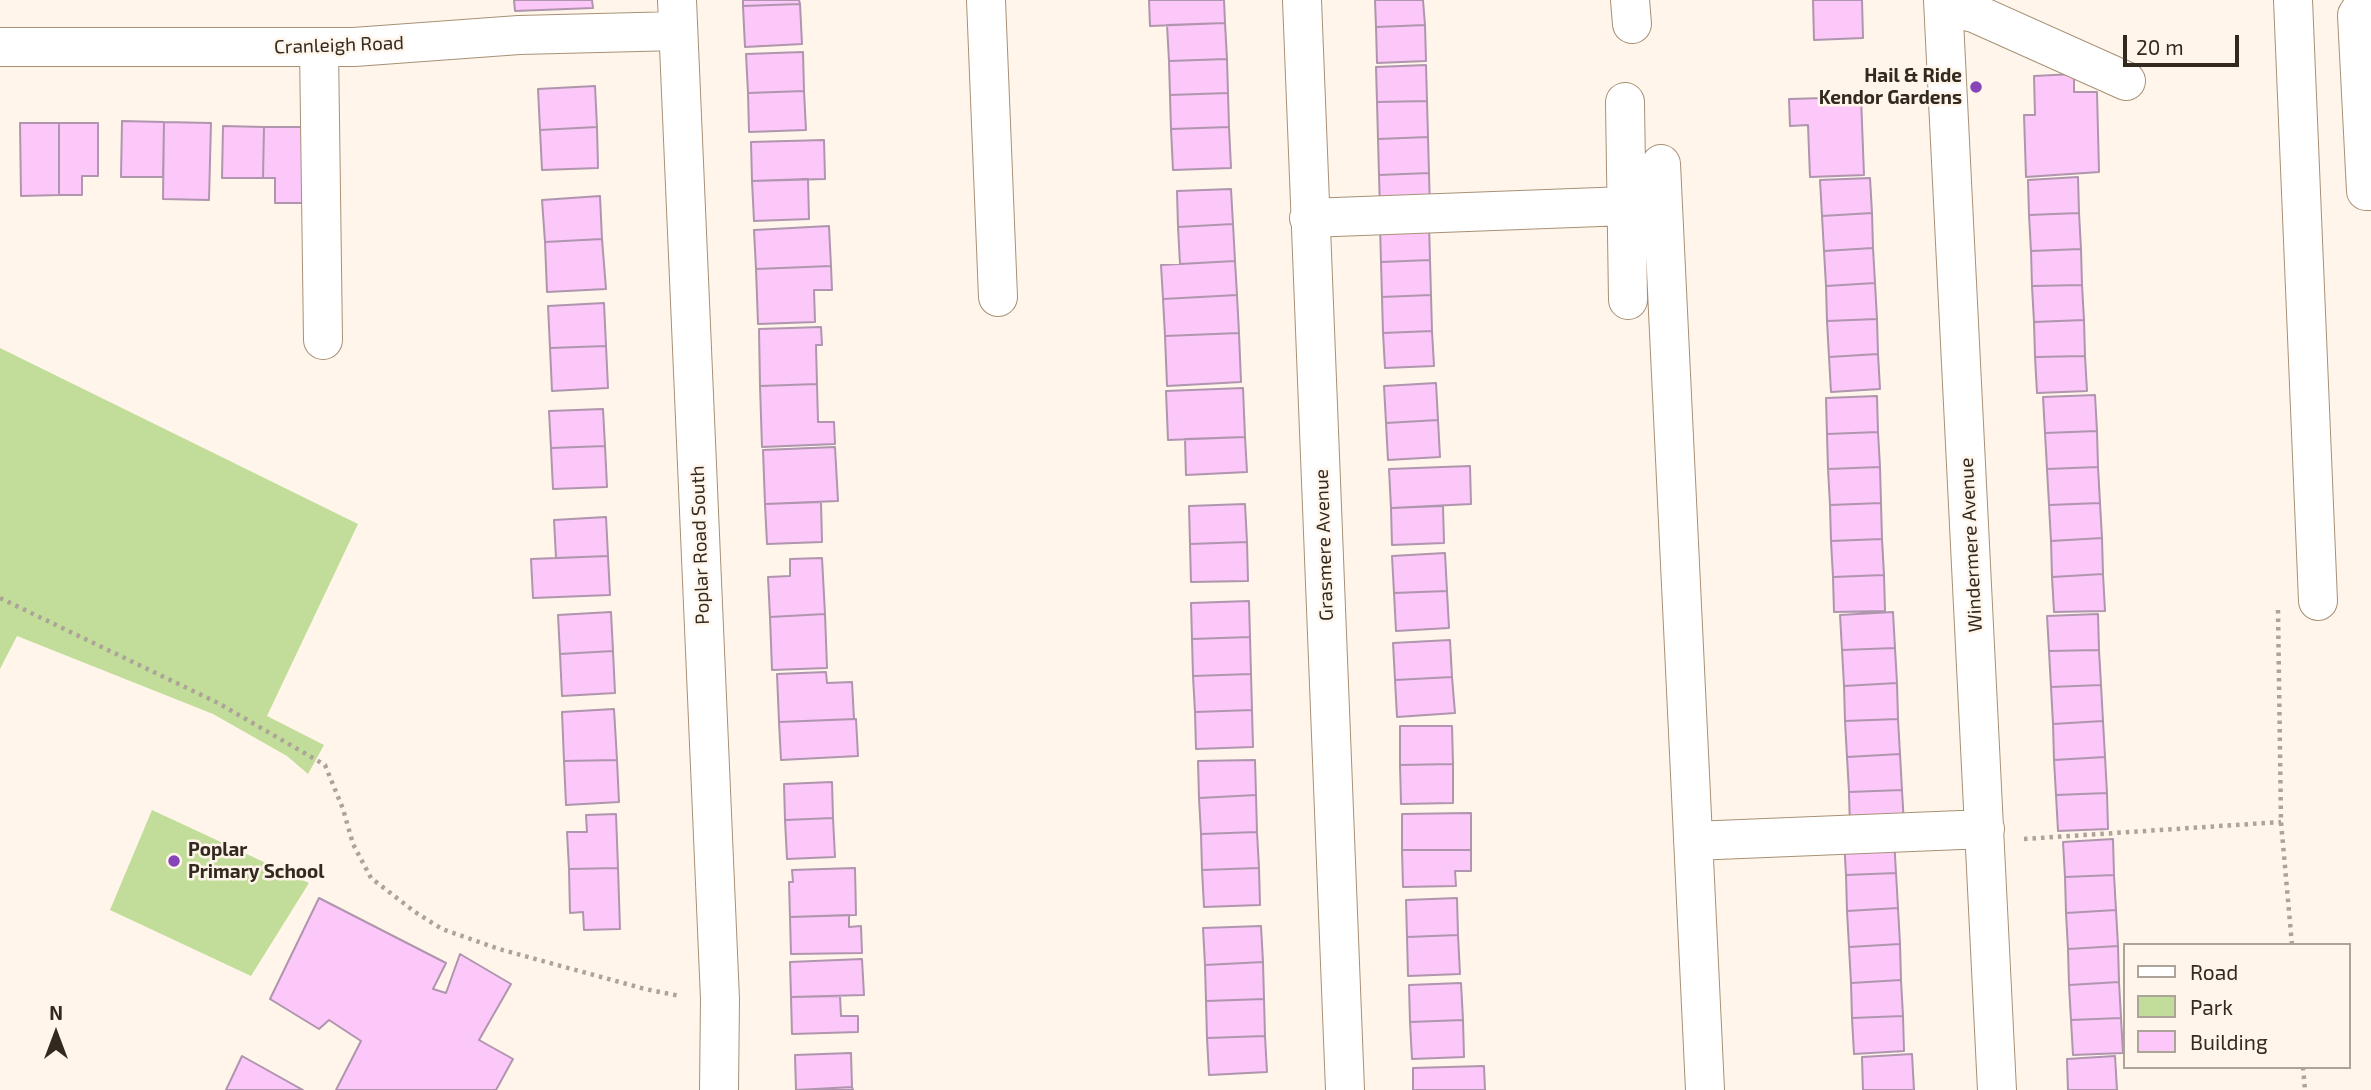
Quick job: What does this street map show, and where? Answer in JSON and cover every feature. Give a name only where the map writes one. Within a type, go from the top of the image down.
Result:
[{"type":"street","points":[[986,0],[998,297]]},
{"type":"street","name":"Grasmere Avenue","points":[[1303,0],[1309,218],[1345,1090]]},
{"type":"street","points":[[2293,0],[2318,601]]},
{"type":"street","points":[[2367,0],[2357,15],[2366,191],[2371,191]]},
{"type":"street","points":[[1943,3],[1974,13],[2126,81]]},
{"type":"street","name":"Windermere Avenue","points":[[1943,3],[1997,1090]]},
{"type":"street","name":"Cranleigh Road","points":[[0,47],[354,47],[519,35],[678,16]]},
{"type":"street","name":"Poplar Road South","points":[[678,16],[720,999],[719,1090]]},
{"type":"street","points":[[319,47],[323,340]]},
{"type":"street","points":[[1625,102],[1628,300]]},
{"type":"street","points":[[1661,164],[1705,1090]]},
{"type":"street","points":[[1309,218],[1626,206]]},
{"type":"street","points":[[1693,841],[1985,829]]},
{"type":"path","points":[[0,598],[218,703],[325,765],[343,809],[353,844],[371,878],[442,929],[499,949],[645,989],[720,999]]},
{"type":"path","points":[[1985,829],[2013,839],[2281,822]]},
{"type":"path","points":[[2303,1069],[2305,1090]]},
{"type":"green space","points":[[0,348],[358,524],[267,716],[324,745],[308,774],[287,756],[213,714],[17,636],[0,669]]},
{"type":"green space","points":[[152,810],[309,883],[251,976],[110,910]]},
{"type":"building","points":[[514,0],[592,0],[593,8],[515,11]]},
{"type":"building","points":[[743,0],[799,0],[800,4],[743,6]]},
{"type":"building","points":[[1149,0],[1224,0],[1225,23],[1150,26]]},
{"type":"building","points":[[1375,0],[1423,0],[1425,25],[1376,27]]},
{"type":"building","points":[[1813,0],[1862,0],[1863,38],[1814,40]]},
{"type":"building","points":[[800,4],[802,44],[745,47],[743,6]]},
{"type":"building","points":[[1225,23],[1227,59],[1169,61],[1167,25]]},
{"type":"building","points":[[1425,25],[1426,61],[1377,63],[1376,27]]},
{"type":"building","points":[[803,52],[804,91],[748,93],[746,54]]},
{"type":"building","points":[[1227,59],[1228,93],[1170,95],[1169,61]]},
{"type":"building","points":[[1426,65],[1427,101],[1377,102],[1376,67]]},
{"type":"building","points":[[2074,74],[2074,92],[2097,92],[2099,172],[2026,177],[2024,115],[2035,115],[2034,76]]},
{"type":"building","points":[[595,86],[597,127],[540,130],[538,89]]},
{"type":"building","points":[[804,91],[806,130],[749,132],[748,93]]},
{"type":"building","points":[[1228,93],[1229,127],[1171,129],[1170,95]]},
{"type":"building","points":[[1861,97],[1864,175],[1810,177],[1808,125],[1790,126],[1789,99]]},
{"type":"building","points":[[1427,101],[1428,137],[1378,139],[1377,102]]},
{"type":"building","points":[[122,121],[164,122],[163,177],[121,177]]},
{"type":"building","points":[[164,122],[211,123],[209,200],[163,199]]},
{"type":"building","points":[[20,123],[59,123],[59,195],[21,196]]},
{"type":"building","points":[[59,123],[98,123],[98,176],[82,176],[82,195],[59,195]]},
{"type":"building","points":[[223,126],[264,127],[263,178],[222,178]]},
{"type":"building","points":[[264,127],[314,127],[313,203],[275,203],[275,178],[263,178]]},
{"type":"building","points":[[597,127],[598,168],[542,170],[540,130]]},
{"type":"building","points":[[1229,127],[1231,168],[1173,170],[1171,129]]},
{"type":"building","points":[[1428,137],[1429,173],[1379,175],[1378,139]]},
{"type":"building","points":[[824,140],[825,179],[752,181],[751,142]]},
{"type":"building","points":[[1429,173],[1430,209],[1380,210],[1379,175]]},
{"type":"building","points":[[2078,177],[2079,213],[2029,215],[2028,180]]},
{"type":"building","points":[[1870,178],[1872,213],[1822,216],[1820,180]]},
{"type":"building","points":[[808,179],[809,219],[754,221],[752,181]]},
{"type":"building","points":[[1231,189],[1233,224],[1178,227],[1177,191]]},
{"type":"building","points":[[600,196],[602,239],[545,242],[542,200]]},
{"type":"building","points":[[1872,213],[1873,248],[1824,251],[1822,216]]},
{"type":"building","points":[[2079,213],[2081,249],[2031,251],[2029,215]]},
{"type":"building","points":[[1233,224],[1235,261],[1180,264],[1178,227]]},
{"type":"building","points":[[1429,224],[1430,260],[1381,262],[1380,226]]},
{"type":"building","points":[[829,226],[831,266],[756,269],[754,230]]},
{"type":"building","points":[[602,239],[606,289],[547,292],[545,242]]},
{"type":"building","points":[[1873,248],[1875,283],[1826,286],[1824,251]]},
{"type":"building","points":[[2081,249],[2082,285],[2032,286],[2031,251]]},
{"type":"building","points":[[1430,260],[1431,295],[1382,297],[1381,262]]},
{"type":"building","points":[[1235,261],[1237,295],[1163,299],[1161,265]]},
{"type":"building","points":[[831,266],[832,290],[814,290],[815,322],[758,324],[756,269]]},
{"type":"building","points":[[1875,283],[1877,319],[1827,321],[1826,286]]},
{"type":"building","points":[[2082,285],[2084,320],[2034,322],[2032,286]]},
{"type":"building","points":[[1237,295],[1239,333],[1165,336],[1163,299]]},
{"type":"building","points":[[1431,295],[1432,331],[1383,333],[1382,297]]},
{"type":"building","points":[[604,303],[606,346],[550,348],[548,306]]},
{"type":"building","points":[[1877,319],[1878,354],[1829,357],[1827,321]]},
{"type":"building","points":[[2084,320],[2085,356],[2035,357],[2034,322]]},
{"type":"building","points":[[821,327],[822,345],[816,345],[817,384],[760,386],[759,329]]},
{"type":"building","points":[[1432,331],[1434,366],[1385,368],[1383,333]]},
{"type":"building","points":[[1239,333],[1241,382],[1167,386],[1165,336]]},
{"type":"building","points":[[606,346],[608,388],[552,391],[550,348]]},
{"type":"building","points":[[1878,354],[1880,389],[1831,392],[1829,357]]},
{"type":"building","points":[[2085,356],[2087,391],[2037,393],[2035,357]]},
{"type":"building","points":[[1436,383],[1438,420],[1386,423],[1384,386]]},
{"type":"building","points":[[817,384],[818,422],[834,422],[835,444],[762,447],[760,386]]},
{"type":"building","points":[[1243,388],[1245,437],[1168,440],[1166,391]]},
{"type":"building","points":[[2095,395],[2097,431],[2045,433],[2043,397]]},
{"type":"building","points":[[1877,396],[1878,432],[1827,434],[1826,398]]},
{"type":"building","points":[[603,409],[605,446],[551,448],[549,411]]},
{"type":"building","points":[[1438,420],[1440,457],[1388,460],[1386,423]]},
{"type":"building","points":[[2097,431],[2098,467],[2047,469],[2045,433]]},
{"type":"building","points":[[1878,432],[1880,467],[1828,469],[1827,434]]},
{"type":"building","points":[[1245,437],[1247,472],[1186,475],[1185,439]]},
{"type":"building","points":[[605,446],[607,487],[553,489],[551,448]]},
{"type":"building","points":[[835,447],[838,501],[765,504],[763,450]]},
{"type":"building","points":[[1470,466],[1471,504],[1391,508],[1389,469]]},
{"type":"building","points":[[1880,467],[1881,503],[1830,505],[1828,469]]},
{"type":"building","points":[[2098,467],[2100,503],[2049,505],[2047,469]]},
{"type":"building","points":[[821,502],[822,542],[767,544],[765,504]]},
{"type":"building","points":[[1881,503],[1882,539],[1831,541],[1830,505]]},
{"type":"building","points":[[2100,503],[2102,538],[2051,541],[2049,505]]},
{"type":"building","points":[[1245,504],[1247,542],[1190,544],[1189,506]]},
{"type":"building","points":[[1443,506],[1444,543],[1392,545],[1391,508]]},
{"type":"building","points":[[606,517],[608,556],[556,558],[554,520]]},
{"type":"building","points":[[2102,538],[2103,574],[2052,577],[2051,541]]},
{"type":"building","points":[[1882,539],[1884,575],[1833,577],[1831,541]]},
{"type":"building","points":[[1247,542],[1248,581],[1191,582],[1190,544]]},
{"type":"building","points":[[1445,553],[1447,591],[1394,593],[1392,556]]},
{"type":"building","points":[[608,556],[610,595],[533,598],[531,559]]},
{"type":"building","points":[[822,558],[825,614],[770,617],[768,577],[790,576],[790,559]]},
{"type":"building","points":[[2103,574],[2105,611],[2054,612],[2052,577]]},
{"type":"building","points":[[1884,575],[1885,611],[1834,612],[1833,577]]},
{"type":"building","points":[[1447,591],[1449,628],[1396,631],[1394,593]]},
{"type":"building","points":[[1249,601],[1250,637],[1192,639],[1191,603]]},
{"type":"building","points":[[611,612],[613,651],[560,654],[558,615]]},
{"type":"building","points":[[1893,612],[1895,648],[1842,650],[1840,615]]},
{"type":"building","points":[[825,614],[827,668],[772,670],[770,617]]},
{"type":"building","points":[[2098,614],[2099,650],[2049,651],[2047,616]]},
{"type":"building","points":[[1250,637],[1251,674],[1193,676],[1192,639]]},
{"type":"building","points":[[1450,640],[1452,677],[1395,680],[1393,643]]},
{"type":"building","points":[[1895,648],[1897,683],[1844,686],[1842,650]]},
{"type":"building","points":[[2099,650],[2101,685],[2051,687],[2049,651]]},
{"type":"building","points":[[613,651],[615,693],[562,696],[560,654]]},
{"type":"building","points":[[826,672],[827,683],[852,682],[854,719],[779,722],[777,674]]},
{"type":"building","points":[[1251,674],[1252,710],[1195,712],[1193,676]]},
{"type":"building","points":[[1452,677],[1455,713],[1397,717],[1395,680]]},
{"type":"building","points":[[1897,683],[1898,719],[1845,721],[1844,686]]},
{"type":"building","points":[[2101,685],[2103,721],[2053,724],[2051,687]]},
{"type":"building","points":[[614,709],[617,760],[564,761],[562,712]]},
{"type":"building","points":[[1252,710],[1253,747],[1196,749],[1195,712]]},
{"type":"building","points":[[856,719],[858,756],[781,760],[779,722]]},
{"type":"building","points":[[1898,719],[1900,754],[1847,757],[1845,721]]},
{"type":"building","points":[[2103,721],[2105,757],[2054,760],[2053,724]]},
{"type":"building","points":[[1400,726],[1452,726],[1453,764],[1400,765]]},
{"type":"building","points":[[1900,754],[1902,790],[1849,792],[1847,757]]},
{"type":"building","points":[[2105,757],[2107,793],[2056,795],[2054,760]]},
{"type":"building","points":[[617,760],[619,802],[566,805],[564,761]]},
{"type":"building","points":[[1255,760],[1256,795],[1199,798],[1198,761]]},
{"type":"building","points":[[1453,764],[1453,803],[1401,804],[1400,765]]},
{"type":"building","points":[[832,782],[833,818],[785,820],[784,784]]},
{"type":"building","points":[[1902,790],[1904,825],[1850,828],[1849,792]]},
{"type":"building","points":[[2107,793],[2108,829],[2058,831],[2056,795]]},
{"type":"building","points":[[1256,795],[1257,832],[1201,834],[1199,798]]},
{"type":"building","points":[[1471,813],[1471,850],[1402,850],[1402,814]]},
{"type":"building","points":[[616,814],[618,868],[569,869],[567,832],[587,832],[586,815]]},
{"type":"building","points":[[833,818],[835,857],[787,859],[785,820]]},
{"type":"building","points":[[1257,832],[1259,868],[1202,870],[1201,834]]},
{"type":"building","points":[[1894,838],[1896,873],[1846,875],[1844,840]]},
{"type":"building","points":[[2113,839],[2114,875],[2065,877],[2063,842]]},
{"type":"building","points":[[1402,850],[1471,850],[1471,871],[1455,871],[1456,886],[1403,887]]},
{"type":"building","points":[[618,868],[620,929],[584,930],[583,912],[570,913],[569,869]]},
{"type":"building","points":[[855,868],[856,915],[790,917],[789,882],[793,882],[792,870]]},
{"type":"building","points":[[1259,868],[1260,905],[1204,907],[1202,870]]},
{"type":"building","points":[[1896,873],[1898,908],[1847,911],[1846,875]]},
{"type":"building","points":[[2114,875],[2116,910],[2066,913],[2065,877]]},
{"type":"building","name":"Poplar Primary School","points":[[319,898],[446,963],[433,989],[446,993],[460,954],[511,984],[479,1040],[513,1059],[496,1090],[336,1090],[361,1041],[329,1020],[319,1029],[270,999]]},
{"type":"building","points":[[1457,898],[1458,935],[1407,937],[1406,900]]},
{"type":"building","points":[[1898,908],[1900,944],[1849,947],[1847,911]]},
{"type":"building","points":[[2116,910],[2118,946],[2068,949],[2066,913]]},
{"type":"building","points":[[849,915],[849,927],[861,926],[862,953],[791,954],[790,917]]},
{"type":"building","points":[[1261,926],[1263,962],[1205,965],[1203,928]]},
{"type":"building","points":[[1458,935],[1460,974],[1408,976],[1407,937]]},
{"type":"building","points":[[1900,944],[1901,980],[1851,983],[1849,947]]},
{"type":"building","points":[[2118,946],[2119,982],[2069,985],[2068,949]]},
{"type":"building","points":[[862,959],[864,995],[791,997],[790,962]]},
{"type":"building","points":[[1263,962],[1264,999],[1206,1001],[1205,965]]},
{"type":"building","points":[[1901,980],[1903,1016],[1852,1018],[1851,983]]},
{"type":"building","points":[[2119,982],[2121,1018],[2071,1020],[2069,985]]},
{"type":"building","points":[[1461,983],[1463,1020],[1410,1022],[1409,985]]},
{"type":"building","points":[[840,996],[841,1016],[858,1016],[858,1032],[792,1034],[791,997]]},
{"type":"building","points":[[1264,999],[1265,1036],[1207,1038],[1206,1001]]},
{"type":"building","points":[[1903,1016],[1904,1051],[1854,1054],[1852,1018]]},
{"type":"building","points":[[2121,1018],[2122,1053],[2073,1055],[2071,1020]]},
{"type":"building","points":[[1463,1020],[1464,1057],[1412,1059],[1410,1022]]},
{"type":"building","points":[[1265,1036],[1267,1072],[1209,1075],[1207,1038]]},
{"type":"building","points":[[851,1053],[852,1087],[796,1090],[795,1055]]},
{"type":"building","points":[[1912,1054],[1914,1090],[1863,1090],[1862,1057]]},
{"type":"building","points":[[242,1056],[303,1090],[226,1090]]},
{"type":"building","points":[[2115,1056],[2117,1090],[2068,1090],[2067,1059]]},
{"type":"building","points":[[1484,1066],[1485,1090],[1413,1090],[1413,1068]]},
{"type":"building","points":[[852,1087],[853,1090],[797,1090]]},
{"type":"place","name":"Hail & Ride Kendor Gardens","points":[[1976,87]]},
{"type":"place","name":"Poplar Primary School","points":[[174,861]]}]
